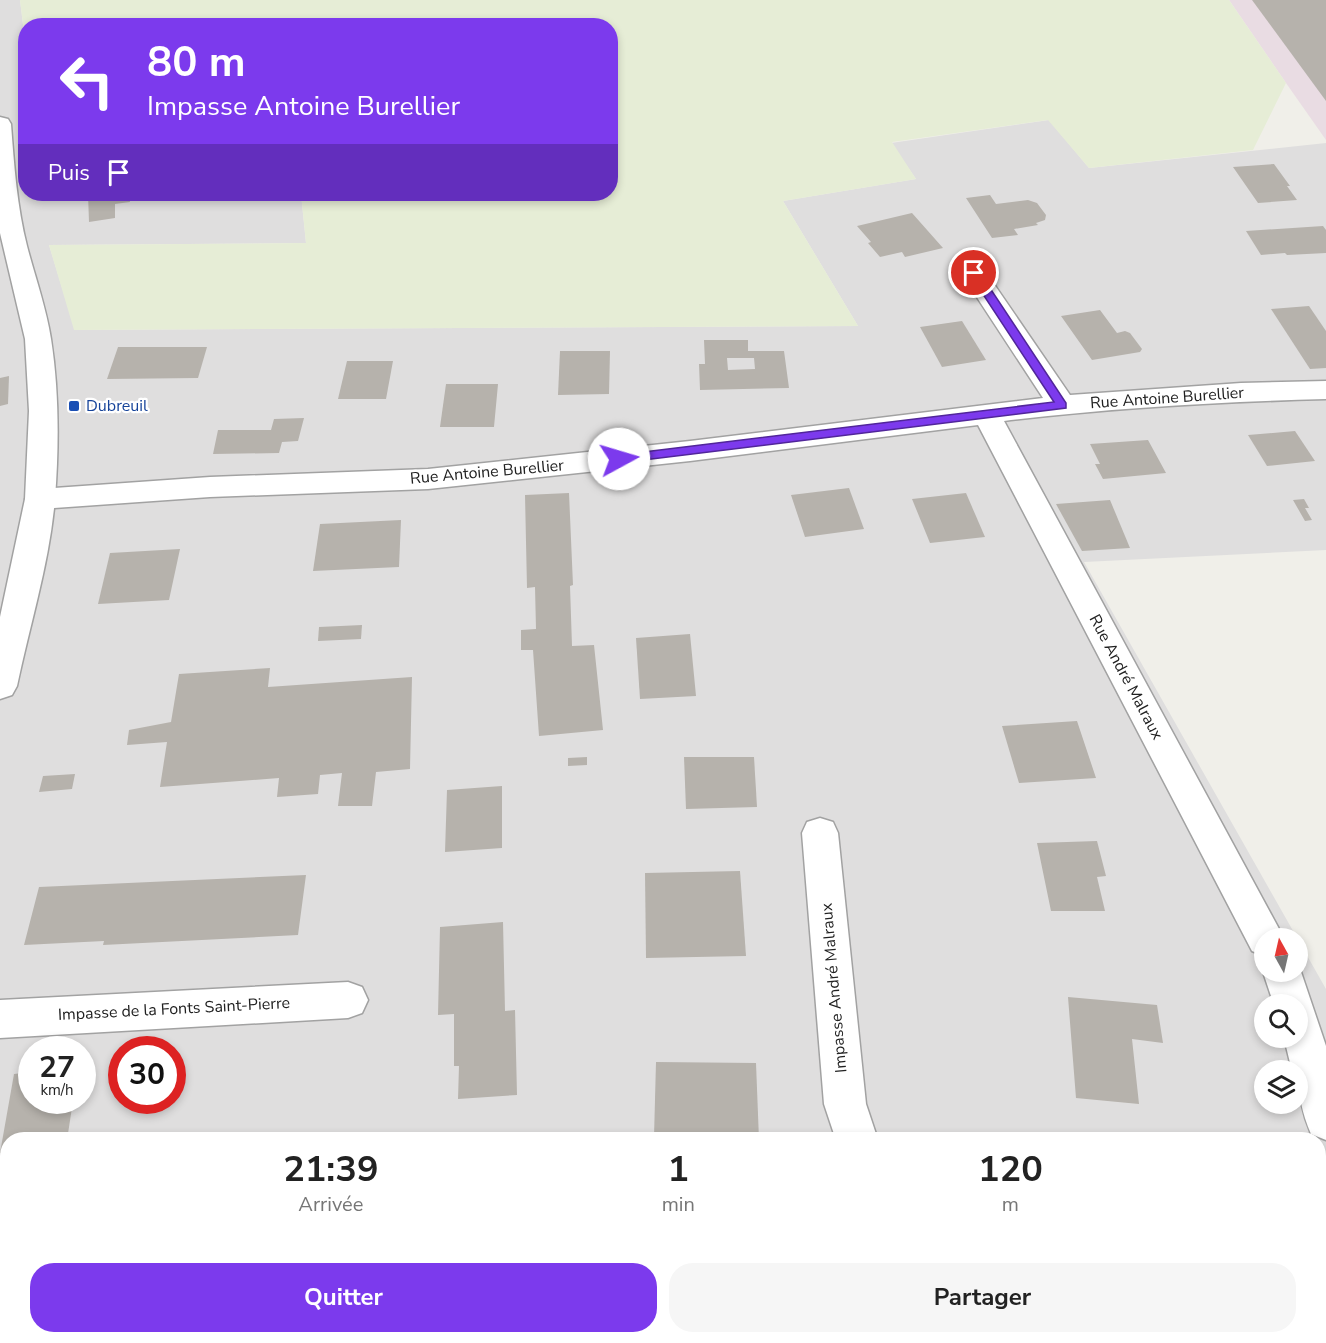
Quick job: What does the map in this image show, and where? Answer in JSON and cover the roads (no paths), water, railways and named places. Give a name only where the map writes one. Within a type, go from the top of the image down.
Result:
[{"type":"street","points":[[0,124],[14,245],[29,295],[38,339],[43,411],[40,499],[31,552],[0,686]]},
{"type":"street","points":[[974,273],[1062,405]]},
{"type":"street","name":"Rue Antoine Burellier","points":[[40,499],[210,487],[428,479],[987,416],[1062,405],[1241,392],[1326,390]]},
{"type":"street","name":"Rue André Malraux","points":[[987,416],[1259,928]]},
{"type":"street","name":"Impasse André Malraux","points":[[820,833],[845,1104],[854,1132]]},
{"type":"street","name":"Impasse de la Fonts Saint-Pierre","points":[[0,1019],[348,1000]]},
{"type":"street","points":[[1306,1048],[1326,1120]]},
{"type":"place","name":"Dubreuil","points":[[74,406]]}]
